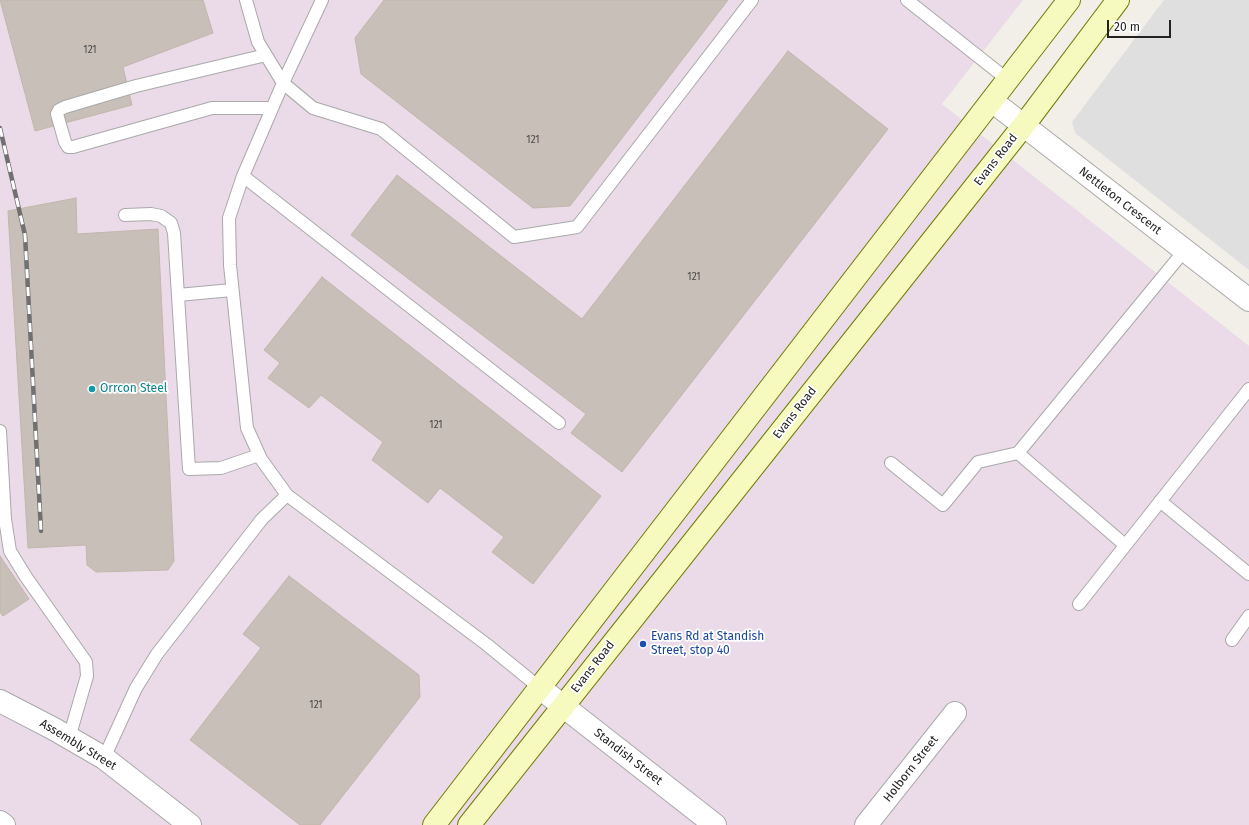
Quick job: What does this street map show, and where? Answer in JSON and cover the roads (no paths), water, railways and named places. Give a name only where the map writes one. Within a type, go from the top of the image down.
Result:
[{"type":"main road","points":[[434,825],[1069,0]]},
{"type":"main road","name":"Evans Road","points":[[470,825],[1024,125],[1118,0]]},
{"type":"street","name":"Nettleton Crescent","points":[[992,101],[1184,252],[1249,300]]},
{"type":"street","name":"Standish Street","points":[[540,688],[715,825]]},
{"type":"street","name":"Assembly Street","points":[[0,701],[104,758],[190,825]]},
{"type":"street","name":"Holborn Street","points":[[866,825],[955,713]]},
{"type":"street","points":[[0,822],[4,825]]},
{"type":"lane","points":[[246,0],[258,42],[283,83],[313,108],[381,129],[514,236],[577,227],[752,0]]},
{"type":"lane","points":[[322,0],[272,108],[243,176],[229,218],[232,290],[247,428],[259,455],[288,495],[486,644],[540,688]]},
{"type":"lane","points":[[907,0],[1008,80]]},
{"type":"lane","points":[[266,56],[136,86],[65,107],[59,110],[57,114],[65,142],[68,147],[73,147],[212,108],[272,108]]},
{"type":"lane","points":[[243,176],[559,423]]},
{"type":"lane","points":[[125,215],[151,214],[162,216],[171,223],[174,233],[189,469],[221,468],[259,455]]},
{"type":"lane","points":[[891,463],[943,505],[978,462],[1018,452],[1184,252]]},
{"type":"lane","points":[[178,295],[232,290]]},
{"type":"lane","points":[[1079,604],[1249,389]]},
{"type":"lane","points":[[0,431],[5,519],[10,551],[26,577],[86,662],[87,676],[69,738]]},
{"type":"lane","points":[[1018,452],[1125,545]]},
{"type":"lane","points":[[104,758],[136,688],[157,654],[262,519],[288,495]]},
{"type":"lane","points":[[1160,501],[1249,574]]},
{"type":"lane","points":[[1232,640],[1249,616]]},
{"type":"railway","points":[[0,128],[25,235],[41,531]]},
{"type":"place","name":"Orrcon Steel","points":[[92,389]]},
{"type":"place","name":"Evans Rd at Standish Street, stop 40","points":[[643,644]]}]
